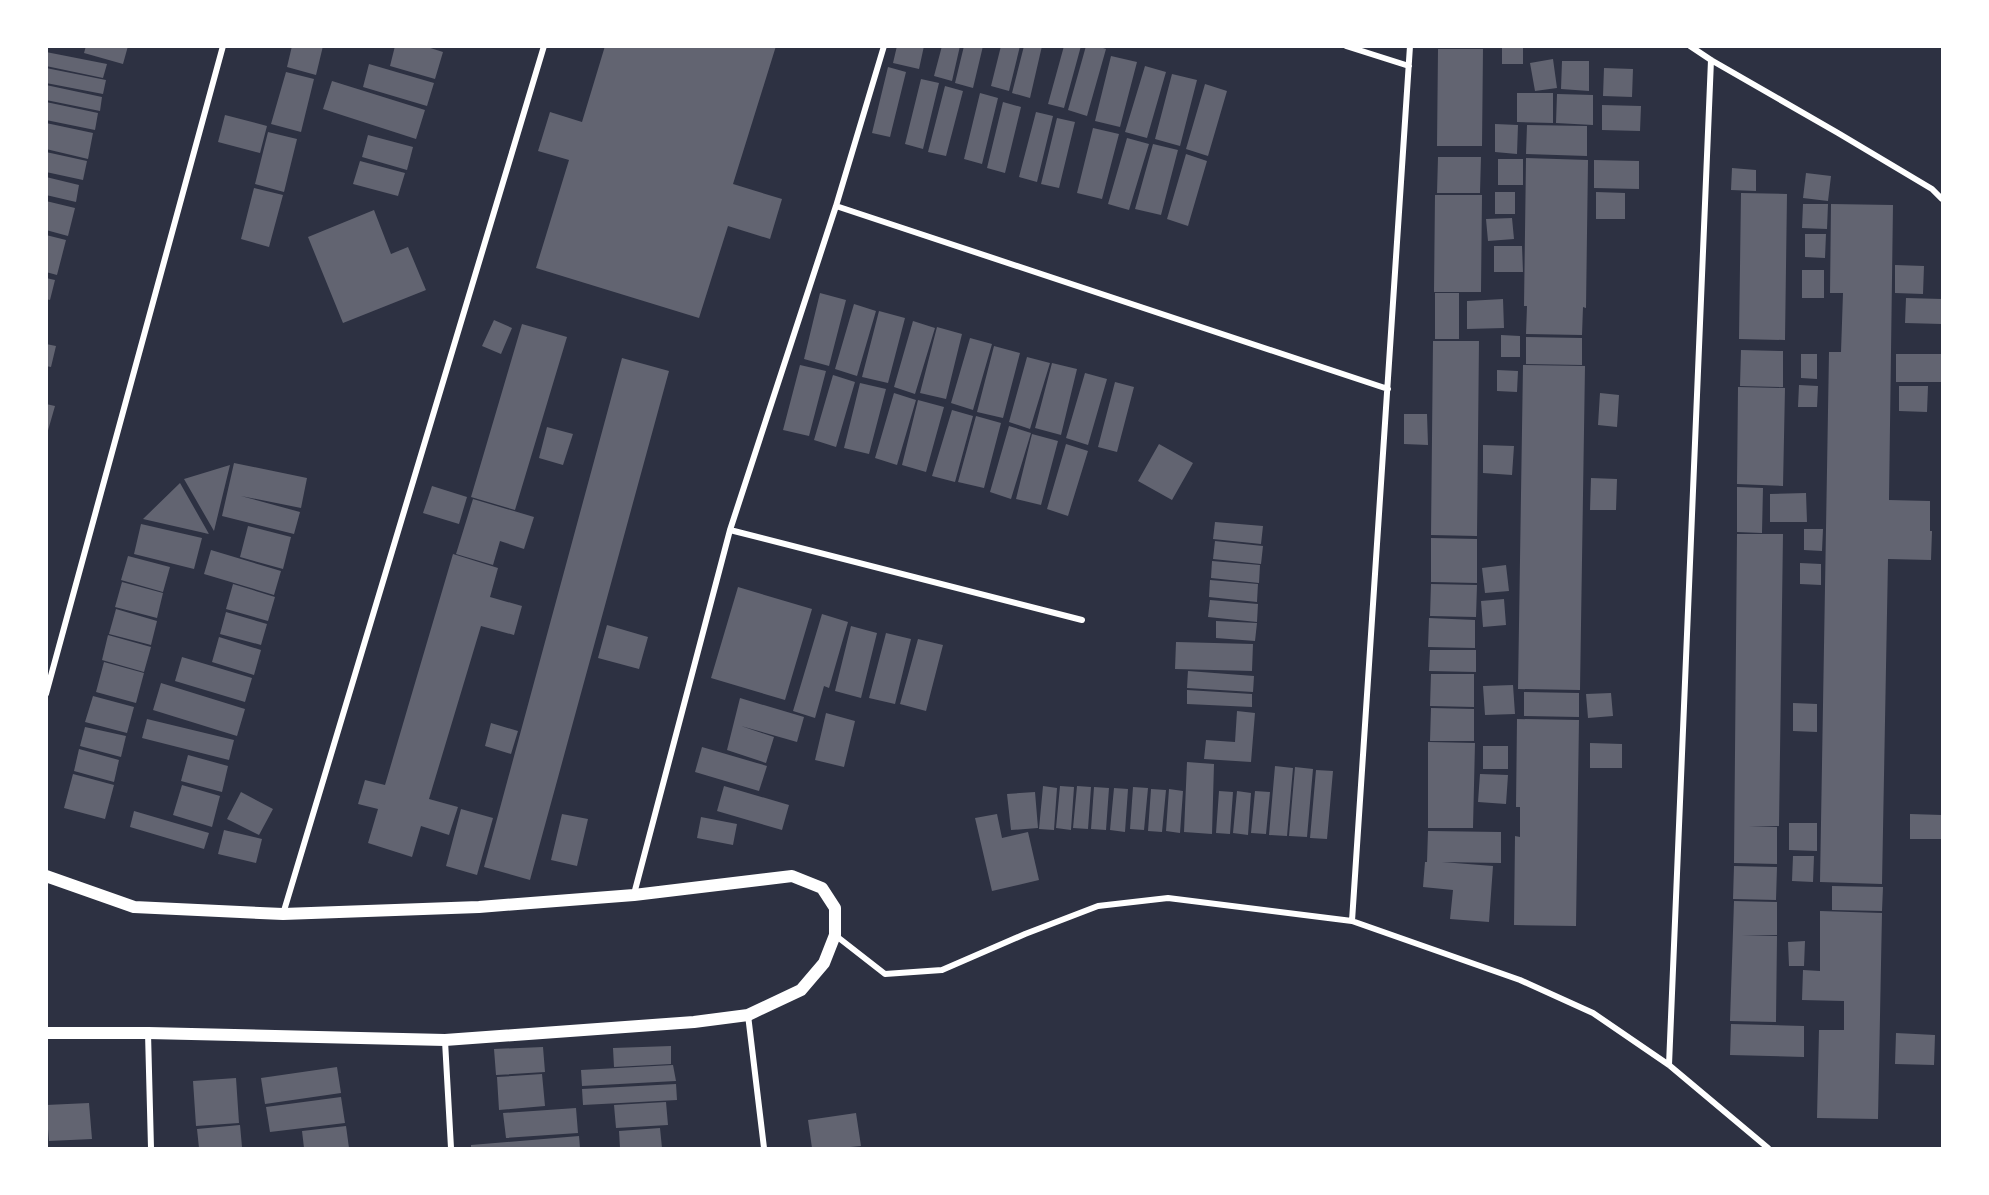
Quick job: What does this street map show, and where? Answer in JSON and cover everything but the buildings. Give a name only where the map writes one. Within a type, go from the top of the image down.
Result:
[{"type":"main road","points":[[46,876],[134,907],[283,914],[478,907],[634,895],[792,876],[822,888],[835,908],[836,935],[824,963],[801,990],[748,1015],[694,1022],[445,1040],[148,1033],[46,1034]]},
{"type":"street","points":[[46,693],[223,46]]},
{"type":"street","points":[[283,914],[544,46]]},
{"type":"street","points":[[634,895],[730,530],[836,206],[884,46]]},
{"type":"street","points":[[1346,46],[1409,66]]},
{"type":"street","points":[[1352,921],[1410,46]]},
{"type":"street","points":[[1690,46],[1932,189],[1942,199]]},
{"type":"street","points":[[1669,1065],[1711,60]]},
{"type":"street","points":[[836,206],[1388,389]]},
{"type":"street","points":[[730,530],[1082,620]]},
{"type":"street","points":[[836,935],[885,974],[942,970],[1025,934],[1098,906],[1168,898],[1352,921],[1520,980],[1593,1012],[1669,1065],[1768,1149]]},
{"type":"street","points":[[748,1015],[764,1149]]},
{"type":"street","points":[[148,1033],[151,1149]]},
{"type":"street","points":[[445,1040],[451,1149]]}]
